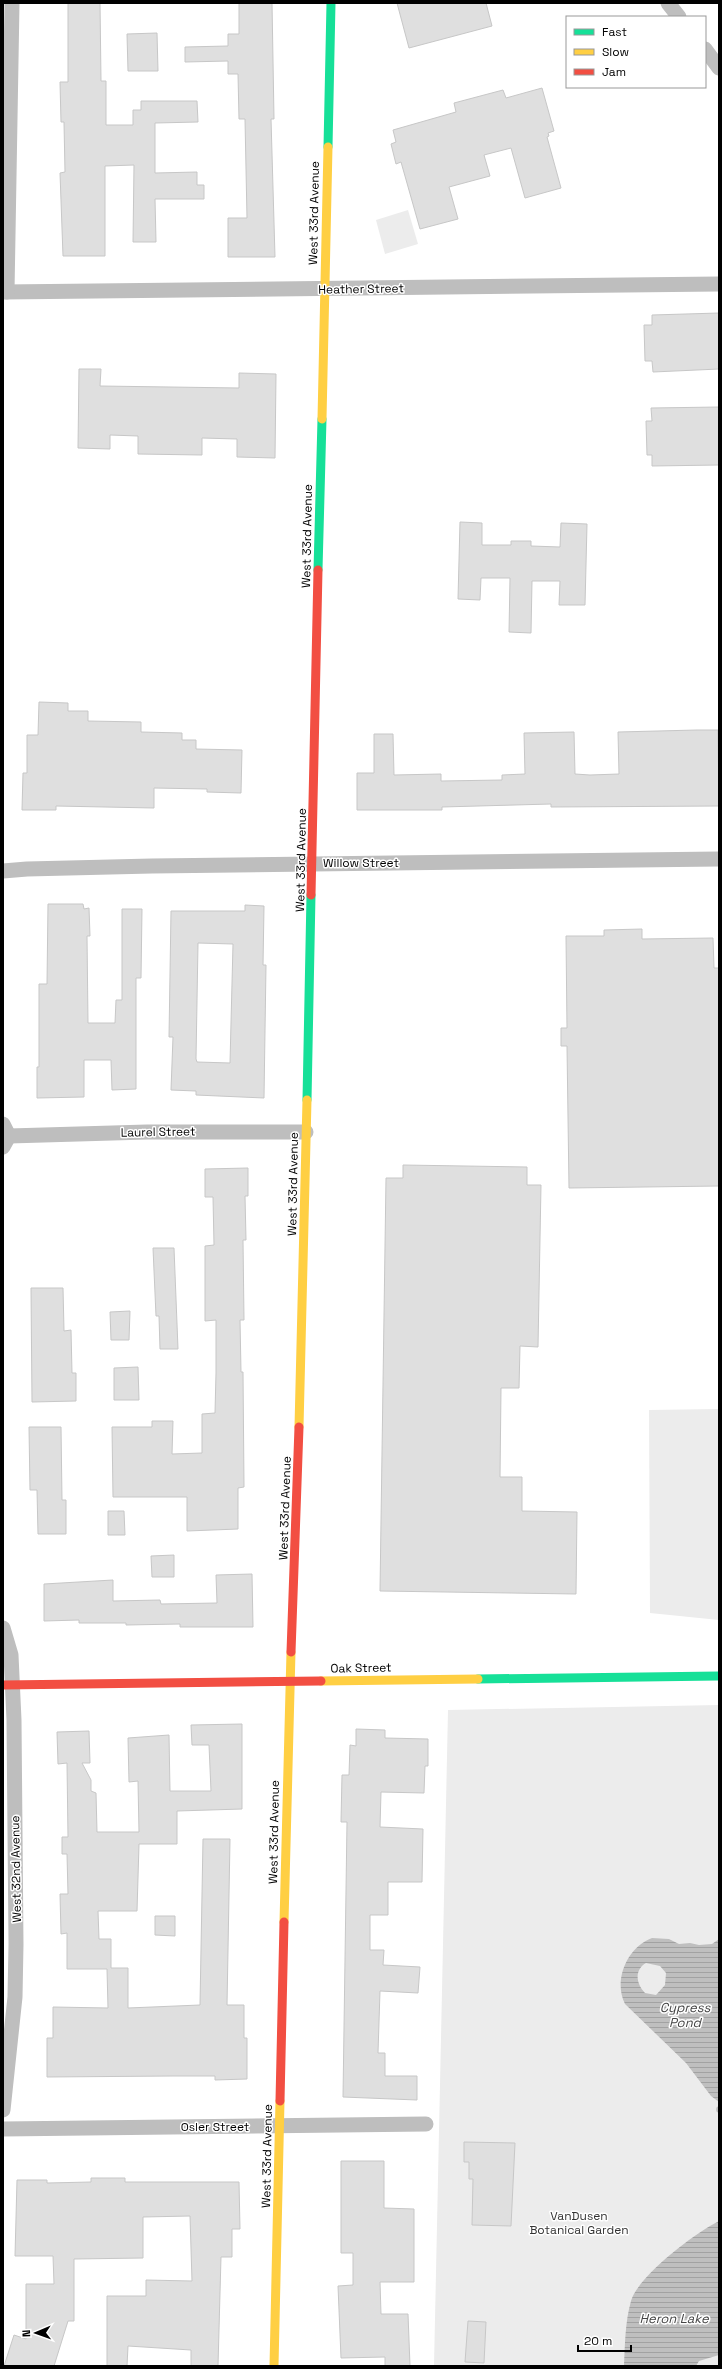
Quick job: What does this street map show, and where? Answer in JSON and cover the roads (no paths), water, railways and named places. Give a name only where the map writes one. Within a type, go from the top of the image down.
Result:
[{"type":"street","points":[[5,292],[12,3]]},
{"type":"street","name":"West 33rd Avenue","points":[[274,2366],[289,1682],[296,1542],[306,1132],[331,3]]},
{"type":"street","points":[[668,3],[678,16]]},
{"type":"street","name":"Heather Street","points":[[5,292],[719,284]]},
{"type":"street","name":"Willow Street","points":[[3,871],[50,868],[719,859]]},
{"type":"street","name":"Laurel Street","points":[[5,1136],[147,1132],[306,1132]]},
{"type":"street","name":"West 32nd Avenue","points":[[3,1628],[11,1655],[7,1685],[16,1944],[15,1997],[3,2110]]},
{"type":"street","name":"Oak Street","points":[[7,1685],[719,1676]]},
{"type":"street","name":"Osler Street","points":[[3,2129],[426,2124]]},
{"type":"water","name":"Cypress Pond","points":[[652,1938],[669,1939],[679,1944],[690,1943],[699,1945],[712,1944],[719,1939],[719,2102],[711,2096],[686,2063],[625,2004],[622,1995],[622,1975],[629,1957],[643,1942]],"holes":[[[646,1963],[660,1966],[666,1973],[665,1985],[656,1995],[645,1993],[638,1981],[638,1973],[640,1969]]]},
{"type":"water","name":"Heron Lake","points":[[719,2221],[719,2355],[699,2361],[696,2366],[624,2366],[628,2317],[631,2301],[636,2291],[656,2268],[682,2245]]},
{"type":"park label","name":"VanDusen Botanical Garden","points":[[579,2223]]}]
